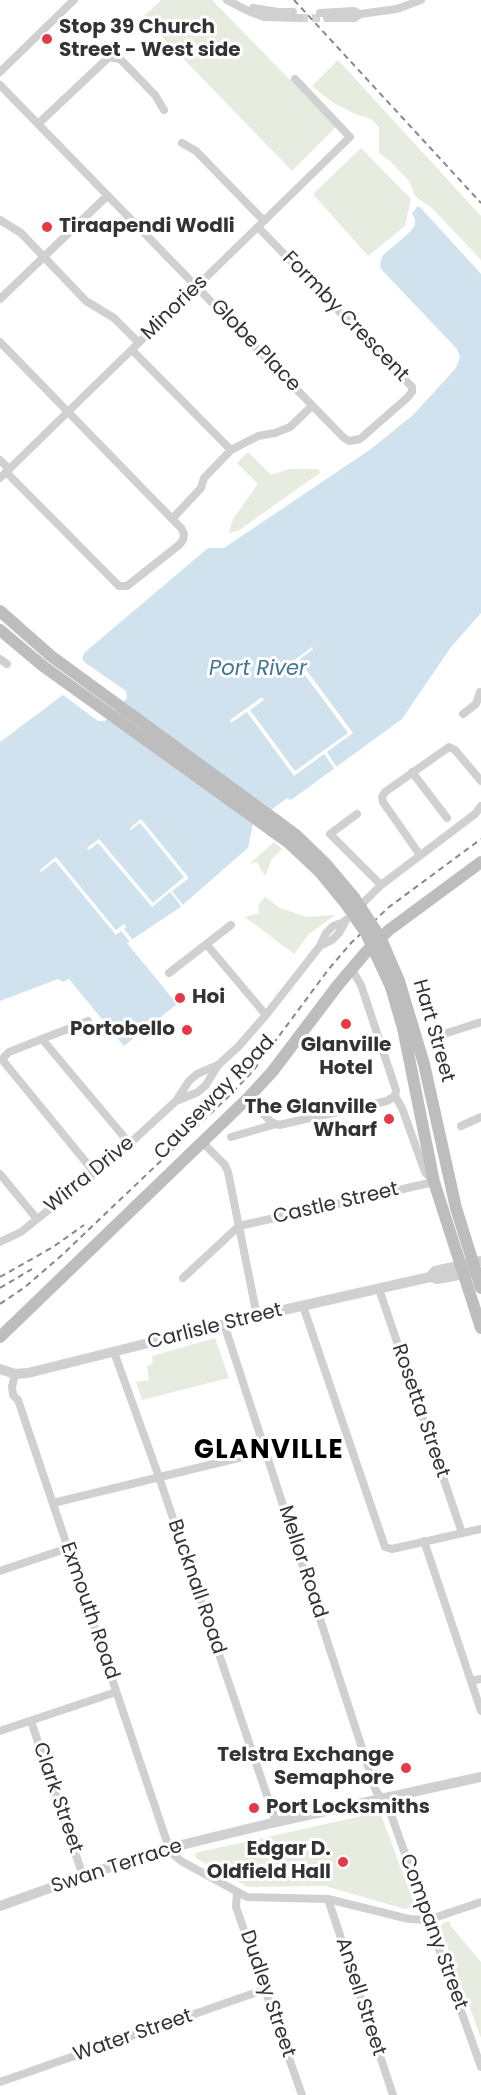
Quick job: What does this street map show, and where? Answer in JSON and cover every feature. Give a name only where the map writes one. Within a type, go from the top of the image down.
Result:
[{"type":"main road","points":[[0,611],[38,646],[116,703],[274,826]]},
{"type":"main road","points":[[0,630],[29,656],[107,713],[274,826]]},
{"type":"main road","name":"Hart Street","points":[[274,826],[319,871],[346,904],[366,933],[395,984],[424,1064],[456,1208],[472,1268],[481,1329]]},
{"type":"main road","name":"Causeway Road","points":[[0,1337],[248,1098],[272,1072],[351,968],[389,930],[481,862]]},
{"type":"main road","name":"Hart Street","points":[[395,984],[434,1182],[481,1288]]},
{"type":"street","points":[[0,72],[74,0]]},
{"type":"street","points":[[324,15],[354,11],[360,14],[397,9],[422,0]]},
{"type":"street","points":[[230,2],[264,17],[297,15]]},
{"type":"street","points":[[38,124],[110,57],[120,59],[155,95],[164,110]]},
{"type":"street","name":"Minories","points":[[5,473],[350,137],[295,79]]},
{"type":"street","name":"Globe Place","points":[[0,85],[312,406]]},
{"type":"street","points":[[182,143],[195,151],[261,224]]},
{"type":"street","points":[[0,299],[107,196]]},
{"type":"street","points":[[0,220],[21,233],[86,302],[114,318],[135,347],[231,450]]},
{"type":"street","name":"Formby Crescent","points":[[261,224],[412,387],[412,392],[407,398],[355,441],[349,441],[343,437],[312,406]]},
{"type":"street","points":[[0,342],[184,534],[179,545],[127,586],[122,587],[114,583],[5,473],[0,460]]},
{"type":"street","points":[[172,519],[201,488],[204,478],[231,450],[258,436],[290,427],[312,406]]},
{"type":"street","points":[[463,714],[476,704],[481,692]]},
{"type":"street","points":[[420,855],[383,802],[382,797],[385,792],[449,747],[455,750],[481,781]]},
{"type":"street","points":[[412,772],[447,818]]},
{"type":"street","name":"Wirra Drive","points":[[176,1101],[198,1092],[206,1085],[218,1065],[238,1047],[266,1015],[320,946],[332,940],[339,933],[344,922],[381,885],[478,813],[481,806]]},
{"type":"street","points":[[357,814],[330,834],[381,885]]},
{"type":"street","points":[[169,973],[231,925]]},
{"type":"street","points":[[207,945],[266,1015]]},
{"type":"street","name":"Hart Street","points":[[351,968],[361,985],[396,1090],[395,1096],[402,1108],[425,1172],[434,1182]]},
{"type":"street","points":[[88,1021],[9,1052],[4,1057],[4,1062],[94,1172]]},
{"type":"street","points":[[447,1033],[481,1022]]},
{"type":"street","points":[[42,1039],[130,1144]]},
{"type":"street","name":"Wirra Drive","points":[[0,1242],[21,1232],[130,1144],[176,1101],[189,1081],[197,1074],[218,1065]]},
{"type":"street","points":[[231,1137],[276,1124],[284,1125],[387,1101],[395,1096]]},
{"type":"street","points":[[248,1098],[276,1124]]},
{"type":"street","points":[[461,1126],[481,1117]]},
{"type":"street","points":[[202,1142],[227,1168],[257,1316]]},
{"type":"street","points":[[0,1174],[37,1219]]},
{"type":"street","name":"Castle Street","points":[[239,1227],[434,1182]]},
{"type":"street","points":[[183,1278],[239,1227]]},
{"type":"street","name":"Carlisle Street","points":[[0,1369],[15,1374],[28,1373],[257,1316],[430,1277],[435,1271],[472,1268]]},
{"type":"street","name":"Rosetta Street","points":[[379,1289],[462,1533]]},
{"type":"street","points":[[303,1306],[383,1542],[388,1549],[481,1529]]},
{"type":"street","name":"Mellor Road","points":[[224,1324],[376,1791],[382,1799]]},
{"type":"street","name":"Bucknall Road","points":[[114,1352],[276,1821]]},
{"type":"street","name":"Exmouth Road","points":[[15,1374],[13,1395],[18,1400],[170,1848]]},
{"type":"street","points":[[53,1503],[267,1451]]},
{"type":"street","points":[[424,1541],[481,1711]]},
{"type":"street","points":[[0,1571],[68,1548]]},
{"type":"street","points":[[471,1682],[481,1679]]},
{"type":"street","points":[[0,1731],[116,1692]]},
{"type":"street","name":"Clark Street","points":[[31,1721],[83,1876]]},
{"type":"street","name":"Swan Terrace","points":[[0,1906],[170,1848],[276,1821],[481,1777]]},
{"type":"street","name":"Company Street","points":[[382,1799],[388,1806],[481,2067]]},
{"type":"street","points":[[170,1848],[181,1861],[247,1898],[328,1899],[409,1919],[428,1920],[481,1902]]},
{"type":"street","name":"Dudley Street","points":[[237,1893],[237,1907],[302,2095]]},
{"type":"street","name":"Ansell Street","points":[[328,1899],[393,2095]]},
{"type":"street","name":"Water Street","points":[[0,2082],[266,1989]]},
{"type":"shaded area","points":[[161,0],[212,0],[336,127],[292,171],[143,17]]},
{"type":"shaded area","points":[[338,60],[481,216],[481,260],[434,210],[415,196],[410,182],[379,153],[379,127],[371,119],[355,114],[332,102],[312,86]]},
{"type":"shaded area","points":[[361,148],[411,199],[405,226],[368,256],[313,194]]},
{"type":"shaded area","points":[[248,452],[271,475],[289,469],[317,469],[321,472],[238,531],[229,533],[233,519],[258,484],[237,463]]},
{"type":"shaded area","points":[[274,842],[282,849],[272,859],[265,876],[257,862],[249,864]]},
{"type":"shaded area","points":[[265,897],[280,908],[307,917],[335,915],[309,934],[294,954],[245,917],[259,913],[258,905]]},
{"type":"shaded area","points":[[215,1338],[229,1378],[142,1400],[136,1382],[149,1380],[147,1366],[153,1364],[152,1356]]},
{"type":"shaded area","points":[[380,1812],[413,1901],[411,1907],[405,1909],[325,1886],[248,1887],[196,1858],[195,1853]]},
{"type":"shaded area","points":[[450,1921],[450,1925],[481,1962],[481,2038],[440,1928],[443,1923]]},
{"type":"water","name":"Port River","points":[[420,207],[481,274],[481,613],[451,647],[402,719],[291,800],[287,798],[253,824],[248,848],[179,908],[127,943],[177,1004],[124,1046],[69,979],[63,982],[58,979],[0,1001],[0,742],[63,695],[98,721],[105,721],[127,698],[126,691],[84,662],[82,658],[84,653],[208,548],[224,548],[371,449],[413,415],[456,368],[460,357],[457,349],[381,269],[383,255],[415,225],[412,213]]},
{"type":"pier","points":[[312,647],[313,649],[299,660],[353,733],[327,752],[338,769],[336,771],[324,754],[294,776],[247,712],[231,723],[230,720],[262,697],[264,700],[250,710],[295,771],[348,733],[296,663],[282,673],[280,671]]},
{"type":"pier","points":[[141,819],[189,878],[172,891],[183,905],[181,906],[170,892],[152,907],[98,843],[89,850],[87,848],[99,839],[153,903],[184,877],[140,823],[131,830],[129,829]]},
{"type":"pier","points":[[56,857],[116,930],[124,924],[126,927],[124,929],[133,940],[130,942],[121,931],[116,935],[55,861],[41,872],[40,870]]},
{"type":"tunnel","points":[[300,18],[327,18]]},
{"type":"railway","points":[[294,0],[481,203]]},
{"type":"railway","points":[[0,1304],[25,1287],[62,1255],[228,1097],[253,1071],[328,970],[351,943],[389,907],[481,839]]},
{"type":"railway","points":[[0,1277],[53,1247],[84,1225]]},
{"type":"railway","points":[[0,1288],[32,1269]]},
{"type":"place","name":"Stop 39 Church Street - West side","points":[[47,39]]},
{"type":"place","name":"Tiraapendi Wodli","points":[[47,227]]},
{"type":"place","name":"Hoi","points":[[180,998]]},
{"type":"place","name":"Glanville Hotel","points":[[346,1024]]},
{"type":"place","name":"Portobello","points":[[187,1030]]},
{"type":"place","name":"The Glanville Wharf","points":[[389,1119]]},
{"type":"place","name":"Telstra Exchange Semaphore","points":[[406,1768]]},
{"type":"place","name":"Port Locksmiths","points":[[254,1808]]},
{"type":"place","name":"Edgar D. Oldfield Hall","points":[[343,1862]]},
{"type":"district","name":"GLANVILLE","points":[[269,1451]]}]
